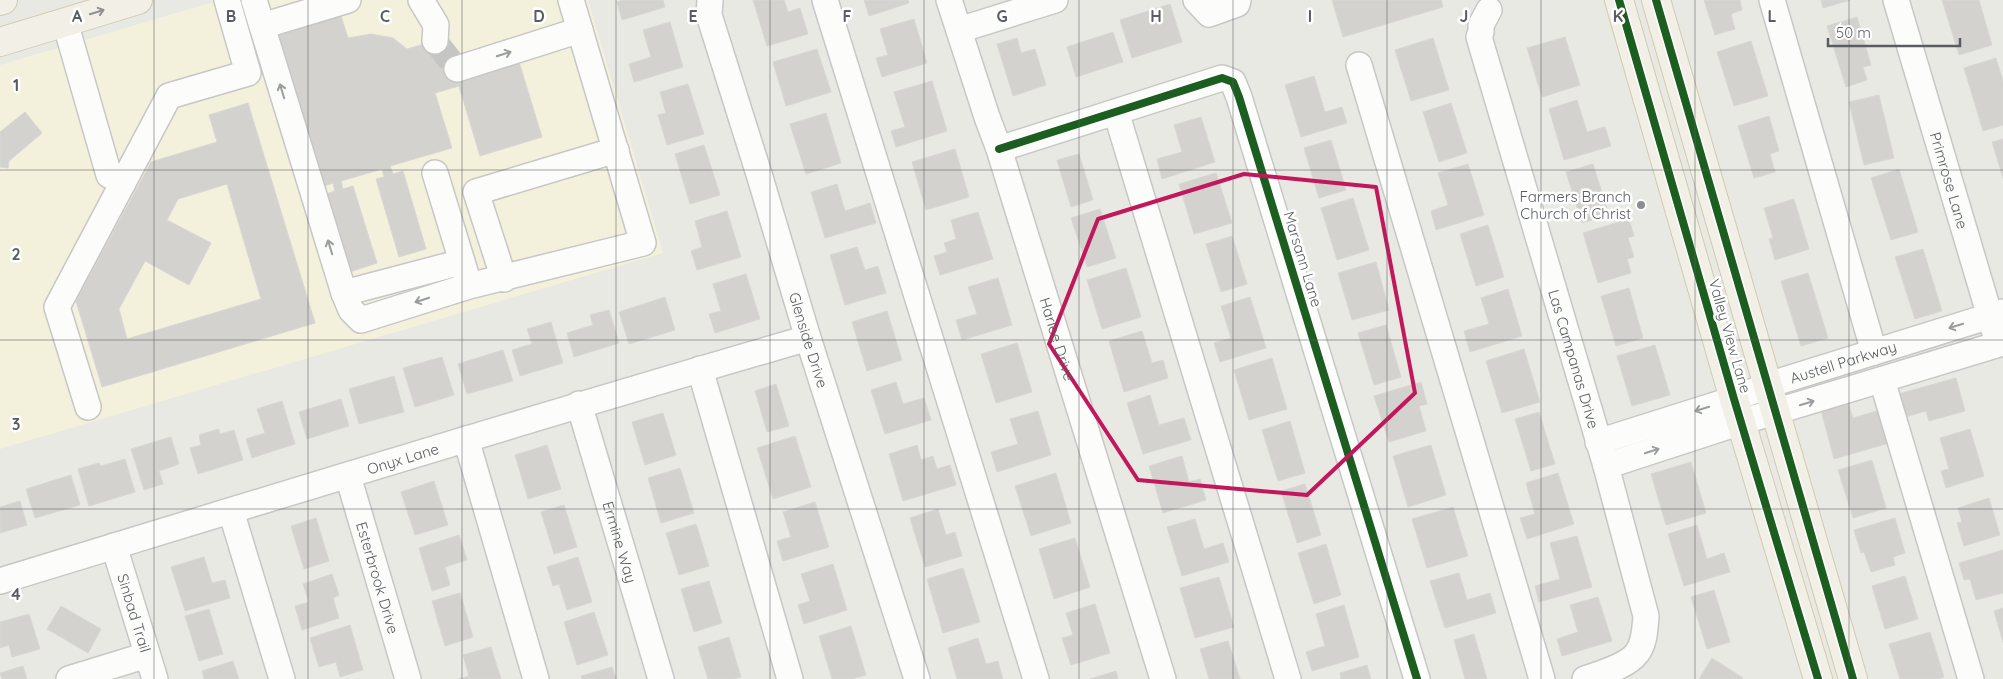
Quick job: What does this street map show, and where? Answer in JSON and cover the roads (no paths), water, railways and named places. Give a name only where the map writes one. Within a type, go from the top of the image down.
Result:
[{"type":"main road","points":[[0,42],[138,0]]},
{"type":"main road","name":"Valley View Lane","points":[[1620,0],[1818,679]]},
{"type":"main road","name":"Valley View Lane","points":[[1656,0],[1853,679]]},
{"type":"street","points":[[88,407],[57,307],[169,96],[248,73],[227,0]]},
{"type":"street","points":[[254,0],[344,293],[351,310],[361,320],[469,286],[643,244],[571,0]]},
{"type":"street","points":[[262,26],[348,0]]},
{"type":"street","points":[[421,0],[435,33]]},
{"type":"street","name":"Glenside Drive","points":[[710,0],[709,15],[808,338],[917,679]]},
{"type":"street","points":[[825,0],[1036,679]]},
{"type":"street","name":"Harlee Drive","points":[[949,0],[999,149],[1163,679]]},
{"type":"street","points":[[959,30],[1055,0]]},
{"type":"street","points":[[1196,0],[1209,14],[1236,4],[1238,0]]},
{"type":"street","points":[[1772,0],[1874,352]]},
{"type":"street","name":"Primrose Lane","points":[[1896,0],[1996,314],[2002,349]]},
{"type":"street","name":"Las Campanas Drive","points":[[1489,10],[1481,26],[1482,32],[1479,37],[1606,466],[1646,616],[1644,636],[1638,653],[1623,664],[1585,679]]},
{"type":"street","points":[[65,22],[109,175],[123,183]]},
{"type":"street","points":[[458,69],[580,30]]},
{"type":"street","points":[[1359,65],[1542,679]]},
{"type":"street","name":"Marsann Lane","points":[[999,149],[1222,78],[1233,82],[1417,679]]},
{"type":"street","points":[[1116,112],[1288,679]]},
{"type":"street","points":[[504,279],[476,192],[616,150]]},
{"type":"street","points":[[435,173],[469,286]]},
{"type":"street","points":[[344,293],[462,262]]},
{"type":"street","name":"Austell Parkway","points":[[1606,466],[1738,410],[1768,385],[1996,314]]},
{"type":"street","name":"Onyx Lane","points":[[0,581],[231,512],[579,404],[808,338]]},
{"type":"street","name":"Austell Parkway","points":[[1598,442],[1738,410],[1777,412],[1882,380],[2002,349]]},
{"type":"street","points":[[700,369],[790,679]]},
{"type":"street","points":[[1882,380],[1971,679]]},
{"type":"street","name":"Ermine Way","points":[[579,404],[661,679]]},
{"type":"street","points":[[466,439],[536,679]]},
{"type":"street","name":"Esterbrook Drive","points":[[348,476],[408,679]]},
{"type":"street","points":[[231,512],[282,679]]},
{"type":"street","name":"Sinbad Trail","points":[[114,546],[155,679]]},
{"type":"street","points":[[70,679],[147,655]]},
{"type":"tunnel","points":[[435,41],[457,69]]},
{"type":"place","name":"Farmers Branch Church of Christ","points":[[1641,205]]}]
